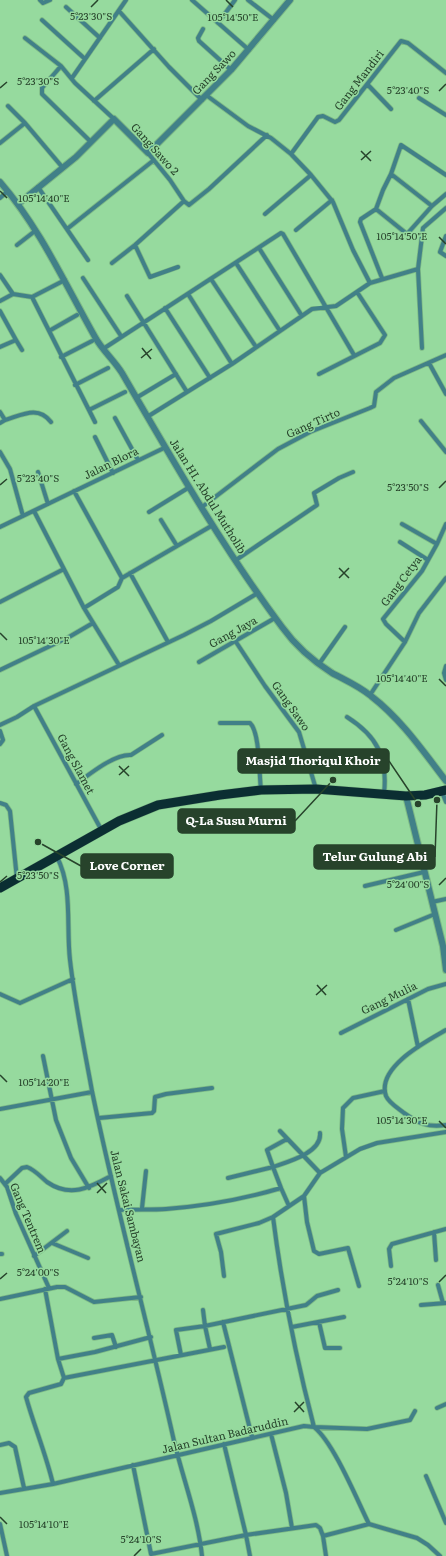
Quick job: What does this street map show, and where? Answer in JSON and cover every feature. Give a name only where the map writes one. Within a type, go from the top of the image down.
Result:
[{"type":"highway","points":[[0,888],[136,813],[158,805],[261,790],[316,789],[406,796],[444,791]]},
{"type":"street","points":[[40,0],[43,3],[50,0]]},
{"type":"street","points":[[72,78],[126,0]]},
{"type":"street","points":[[192,0],[249,50]]},
{"type":"street","points":[[218,23],[235,0]]},
{"type":"street","points":[[248,0],[274,20]]},
{"type":"street","name":"Gang Sawo","points":[[148,153],[231,70],[290,0]]},
{"type":"street","points":[[66,7],[100,38]]},
{"type":"street","points":[[119,11],[169,67],[204,97],[248,126],[267,135],[291,154],[311,175],[332,200],[353,250],[370,283]]},
{"type":"street","points":[[42,20],[85,59]]},
{"type":"street","points":[[203,29],[198,38],[199,40],[231,70]]},
{"type":"street","name":"Gang Sawo 2","points":[[25,38],[61,66],[94,101],[148,153],[170,180],[184,201]]},
{"type":"street","name":"Gang Mandiri","points":[[291,154],[318,117],[323,116],[333,122],[337,122],[368,85],[397,45],[403,40],[446,73]]},
{"type":"street","points":[[94,101],[154,49]]},
{"type":"street","points":[[61,66],[42,88],[42,94],[92,143]]},
{"type":"street","points":[[368,85],[391,109]]},
{"type":"street","points":[[419,98],[446,116]]},
{"type":"street","points":[[8,106],[25,123],[63,168]]},
{"type":"street","points":[[18,204],[92,143],[114,119]]},
{"type":"street","points":[[0,143],[25,123]]},
{"type":"street","points":[[112,263],[184,201],[188,205],[192,204],[267,135]]},
{"type":"street","points":[[382,278],[360,222],[361,219],[376,209],[391,174],[401,145],[446,175]]},
{"type":"street","points":[[67,229],[117,191],[154,160]]},
{"type":"street","points":[[391,174],[432,206]]},
{"type":"street","points":[[265,214],[311,175]]},
{"type":"street","name":"Jalan HI. Abdul Mutholib","points":[[0,182],[18,204],[35,231],[65,280],[95,337],[103,349],[111,357],[188,488],[275,618],[307,655],[319,664],[370,694],[408,732],[446,781]]},
{"type":"street","points":[[38,187],[88,260]]},
{"type":"street","points":[[0,198],[8,191]]},
{"type":"street","points":[[376,209],[407,234],[432,206],[446,194]]},
{"type":"street","points":[[296,230],[332,200]]},
{"type":"street","points":[[422,348],[418,269],[423,228],[446,208]]},
{"type":"street","points":[[17,245],[35,231]]},
{"type":"street","points":[[103,349],[259,248],[278,234],[283,234],[354,355]]},
{"type":"street","points":[[446,236],[440,252],[446,256]]},
{"type":"street","points":[[134,245],[150,277],[178,267]]},
{"type":"street","points":[[259,248],[302,316]]},
{"type":"street","points":[[236,263],[280,331]]},
{"type":"street","points":[[147,417],[232,364],[312,310],[336,306],[370,283],[382,278],[418,269]]},
{"type":"street","points":[[0,275],[13,294]]},
{"type":"street","points":[[83,278],[121,336]]},
{"type":"street","points":[[211,279],[256,347]]},
{"type":"street","points":[[0,301],[13,294],[32,297],[65,280]]},
{"type":"street","points":[[318,374],[380,342],[385,335],[357,292]]},
{"type":"street","points":[[188,294],[232,364]]},
{"type":"street","points":[[127,296],[187,392]]},
{"type":"street","points":[[32,297],[75,386],[95,422]]},
{"type":"street","points":[[165,308],[210,378]]},
{"type":"street","points":[[0,311],[22,350]]},
{"type":"street","points":[[48,330],[77,315]]},
{"type":"street","points":[[0,347],[16,340]]},
{"type":"street","points":[[61,357],[92,340]]},
{"type":"street","name":"Gang Tirto","points":[[202,507],[278,449],[310,432],[374,406],[374,396],[394,378],[446,356]]},
{"type":"street","points":[[429,363],[446,394]]},
{"type":"street","points":[[75,386],[108,368]]},
{"type":"street","points":[[136,398],[176,374]]},
{"type":"street","points":[[89,410],[124,392]]},
{"type":"street","points":[[0,412],[5,420]]},
{"type":"street","points":[[0,423],[22,414],[40,412],[46,415],[51,422]]},
{"type":"street","points":[[115,418],[138,460]]},
{"type":"street","points":[[421,420],[446,452]]},
{"type":"street","points":[[95,437],[112,472]]},
{"type":"street","name":"Jalan Blora","points":[[0,527],[164,448]]},
{"type":"street","points":[[0,452],[10,469],[23,516]]},
{"type":"street","points":[[38,472],[48,504]]},
{"type":"street","points":[[236,560],[317,505],[314,493],[338,478],[353,472]]},
{"type":"street","points":[[149,512],[188,488]]},
{"type":"street","points":[[74,491],[122,578]]},
{"type":"street","points":[[34,511],[84,608],[119,665]]},
{"type":"street","points":[[161,520],[177,546]]},
{"type":"street","points":[[402,524],[437,544]]},
{"type":"street","name":"Gang Cetya","points":[[405,642],[386,624],[383,619],[422,571],[446,524]]},
{"type":"street","points":[[84,608],[118,587],[122,578],[213,525]]},
{"type":"street","points":[[400,542],[428,560]]},
{"type":"street","points":[[0,602],[64,569]]},
{"type":"street","points":[[130,573],[168,642]]},
{"type":"street","points":[[370,694],[405,642],[419,613],[446,578]]},
{"type":"street","points":[[0,725],[34,706],[211,621],[258,593]]},
{"type":"street","name":"Gang Jaya","points":[[199,662],[224,646],[236,642],[275,618]]},
{"type":"street","points":[[0,670],[69,637],[93,623]]},
{"type":"street","points":[[319,664],[344,627]]},
{"type":"street","name":"Gang Sawo","points":[[236,642],[265,686],[302,737],[316,789]]},
{"type":"street","points":[[446,666],[444,673],[446,680]]},
{"type":"street","name":"Gang Slamet","points":[[34,706],[102,831]]},
{"type":"street","points":[[347,717],[370,735],[382,756],[385,779],[384,794]]},
{"type":"street","points":[[220,723],[252,724],[257,742],[261,790]]},
{"type":"street","points":[[0,731],[3,740],[0,744]]},
{"type":"street","points":[[76,784],[98,768],[125,754],[131,755],[162,735]]},
{"type":"street","points":[[444,791],[446,802]]},
{"type":"street","points":[[406,796],[443,946],[446,970]]},
{"type":"street","points":[[0,803],[6,805],[10,810],[17,879]]},
{"type":"street","name":"Jalan Sakai Sambayan","points":[[57,857],[66,886],[70,958],[92,1092],[202,1556]]},
{"type":"street","points":[[366,886],[424,872]]},
{"type":"street","points":[[432,902],[446,899]]},
{"type":"street","points":[[396,930],[435,914]]},
{"type":"street","points":[[0,994],[20,1003],[73,979]]},
{"type":"street","name":"Gang Mulia","points":[[341,1033],[387,1008],[428,989],[446,984]]},
{"type":"street","points":[[408,999],[418,1046]]},
{"type":"street","points":[[446,1030],[418,1046],[395,1066],[386,1084],[385,1091],[389,1101],[417,1122],[435,1127],[446,1125]]},
{"type":"street","points":[[43,1056],[56,1120],[71,1158],[89,1188]]},
{"type":"street","points":[[99,1118],[152,1113],[154,1111],[155,1097],[166,1094],[212,1088]]},
{"type":"street","points":[[346,1157],[342,1129],[343,1108],[353,1098],[385,1091]]},
{"type":"street","points":[[0,1109],[92,1092]]},
{"type":"street","points":[[280,1131],[320,1173]]},
{"type":"street","points":[[224,1276],[222,1252],[216,1234],[259,1223],[273,1217],[304,1196],[320,1173],[346,1157],[377,1143],[446,1132]]},
{"type":"street","points":[[228,1178],[273,1167],[304,1156],[319,1143],[320,1133]]},
{"type":"street","points":[[287,1139],[267,1150],[289,1206]]},
{"type":"street","points":[[5,1184],[22,1168],[27,1167],[51,1185],[63,1189],[75,1190],[89,1188],[111,1176]]},
{"type":"street","points":[[142,1208],[146,1171]]},
{"type":"street","name":"Gang Tentrem","points":[[0,1178],[5,1184],[47,1288],[58,1359],[64,1378]]},
{"type":"street","points":[[120,1210],[168,1208],[234,1200],[282,1188]]},
{"type":"street","points":[[304,1196],[307,1222],[314,1251],[320,1254],[348,1248],[359,1286]]},
{"type":"street","points":[[273,1217],[287,1309],[292,1326],[301,1377],[314,1427],[327,1444],[345,1475],[369,1524]]},
{"type":"street","points":[[391,1266],[389,1249],[392,1244],[446,1229]]},
{"type":"street","points":[[34,1256],[67,1231]]},
{"type":"street","points":[[434,1232],[436,1260]]},
{"type":"street","points":[[52,1243],[88,1258]]},
{"type":"street","points":[[421,1305],[444,1303],[438,1285]]},
{"type":"street","points":[[0,1299],[47,1288],[65,1288],[94,1302],[141,1296]]},
{"type":"street","points":[[181,1355],[176,1330],[205,1326],[306,1305],[317,1296],[338,1290]]},
{"type":"street","points":[[203,1310],[210,1349]]},
{"type":"street","points":[[292,1326],[344,1318]]},
{"type":"street","points":[[223,1322],[252,1437]]},
{"type":"street","points":[[319,1322],[325,1348],[340,1348]]},
{"type":"street","points":[[94,1338],[112,1335],[116,1347]]},
{"type":"street","points":[[58,1359],[116,1347],[151,1337]]},
{"type":"street","points":[[53,1484],[48,1461],[26,1397],[29,1393],[61,1384],[64,1378],[224,1347]]},
{"type":"street","points":[[437,1408],[446,1404]]},
{"type":"street","name":"Jalan Sultan Badaruddin","points":[[0,1493],[53,1484],[304,1426],[367,1429],[379,1428],[409,1420],[416,1411]]},
{"type":"street","points":[[271,1434],[286,1493],[292,1528]]},
{"type":"street","points":[[0,1445],[9,1444],[15,1447],[24,1488]]},
{"type":"street","points":[[224,1444],[250,1556]]},
{"type":"street","points":[[132,1465],[149,1553],[152,1555],[200,1543],[317,1525],[323,1536],[326,1556]]},
{"type":"street","points":[[426,1476],[446,1523]]},
{"type":"street","points":[[0,1524],[7,1555],[0,1554]]},
{"type":"street","points":[[323,1536],[369,1524],[417,1538],[428,1545],[440,1556]]},
{"type":"place","name":"Q-La Susu Murni","points":[[333,780]]},
{"type":"place","name":"Telur Gulung Abi","points":[[437,800]]},
{"type":"place","name":"Masjid Thoriqul Khoir","points":[[418,804]]},
{"type":"place","name":"Love Corner","points":[[38,842]]}]
